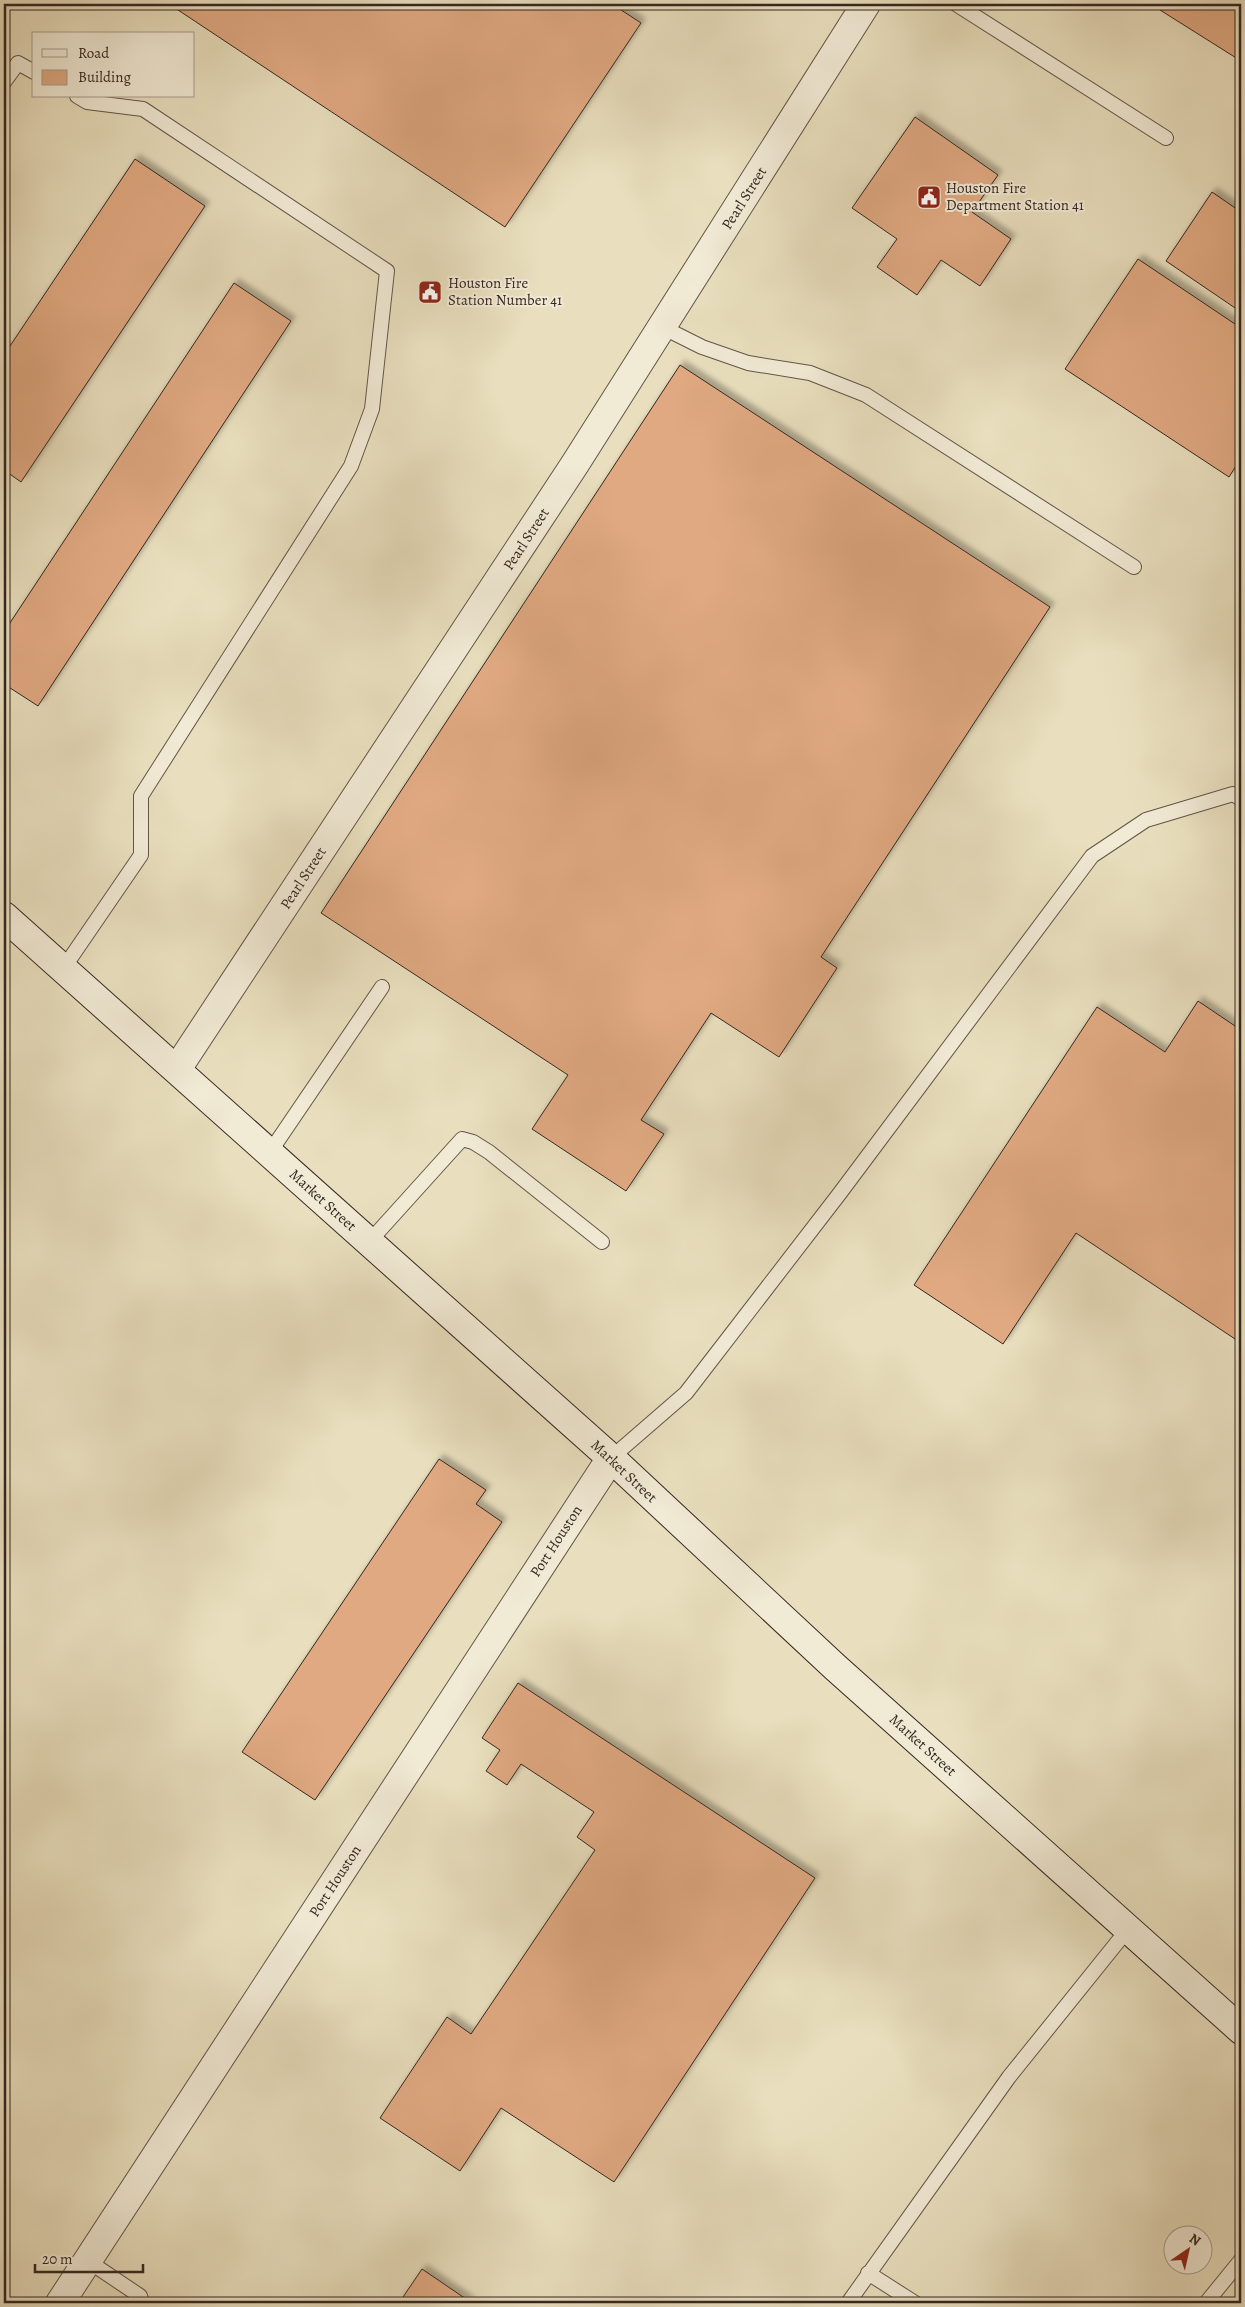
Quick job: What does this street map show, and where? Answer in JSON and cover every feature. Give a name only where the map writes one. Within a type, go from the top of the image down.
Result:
[{"type":"street","name":"Pearl Street","points":[[178,1070],[570,472],[866,4]]},
{"type":"street","name":"Market Street","points":[[4,916],[610,1458],[835,1667],[1241,2030]]},
{"type":"street","name":"Port Houston","points":[[60,2303],[610,1458]]},
{"type":"lane","points":[[956,4],[1166,138]]},
{"type":"lane","points":[[4,82],[18,63],[32,71]]},
{"type":"lane","points":[[63,969],[141,855],[142,796],[351,466],[372,409],[387,271],[143,109],[87,102],[80,98]]},
{"type":"lane","points":[[662,327],[702,347],[748,363],[810,373],[866,395],[1134,567]]},
{"type":"lane","points":[[610,1458],[686,1393],[840,1194],[1092,856],[1146,820],[1233,794],[1241,798]]},
{"type":"lane","points":[[270,1152],[382,987]]},
{"type":"lane","points":[[370,1242],[462,1138],[473,1142],[489,1152],[602,1242]]},
{"type":"lane","points":[[848,2303],[1009,2077],[1128,1929]]},
{"type":"lane","points":[[1206,2303],[1241,2260]]},
{"type":"lane","points":[[88,2261],[140,2296],[142,2303]]},
{"type":"lane","points":[[868,2273],[915,2303]]},
{"type":"building","points":[[169,4],[612,4],[641,23],[505,227]]},
{"type":"building","points":[[1164,4],[1241,4],[1241,61],[1160,10]]},
{"type":"building","points":[[915,117],[998,175],[972,212],[1011,239],[980,286],[941,260],[917,295],[877,267],[897,239],[852,208]]},
{"type":"building","points":[[135,159],[205,206],[21,482],[4,470],[4,355]]},
{"type":"building","points":[[1212,192],[1241,212],[1241,312],[1166,261]]},
{"type":"building","points":[[1138,259],[1241,328],[1241,458],[1229,477],[1065,369]]},
{"type":"building","points":[[234,283],[291,321],[38,706],[4,684],[4,632]]},
{"type":"building","points":[[680,365],[1050,607],[821,957],[837,968],[779,1057],[711,1013],[641,1120],[664,1134],[626,1191],[532,1129],[568,1075],[321,913]]},
{"type":"building","points":[[1198,1001],[1241,1030],[1241,1343],[1076,1233],[1003,1344],[914,1285],[1097,1007],[1165,1052]]},
{"type":"building","points":[[439,1459],[486,1490],[476,1504],[502,1522],[315,1800],[242,1752]]},
{"type":"building","points":[[518,1683],[815,1878],[614,2182],[501,2108],[460,2171],[380,2118],[447,2017],[471,2034],[595,1850],[577,1837],[594,1812],[521,1764],[507,1785],[486,1771],[500,1750],[482,1738]]},
{"type":"building","points":[[422,2269],[472,2303],[399,2303]]},
{"type":"place","name":"Houston Fire Department Station 41","points":[[929,197]]},
{"type":"place","name":"Houston Fire Station Number 41","points":[[430,292]]}]
